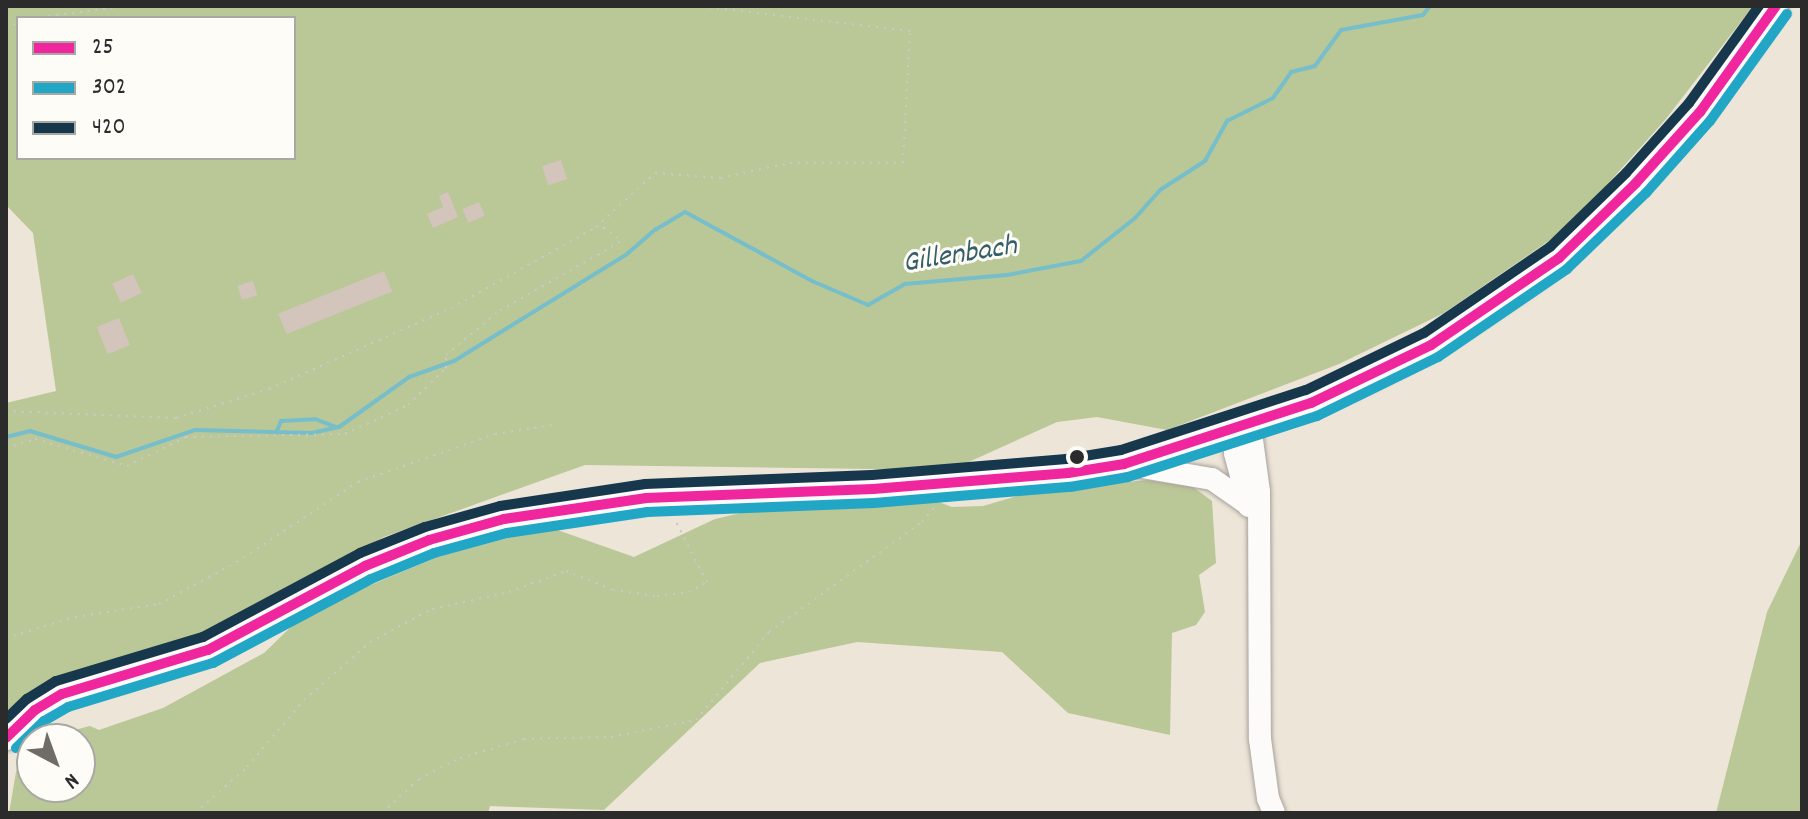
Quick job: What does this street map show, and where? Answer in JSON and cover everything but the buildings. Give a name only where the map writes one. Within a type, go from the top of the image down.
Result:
[{"type":"main road","points":[[6,738],[35,710],[62,694],[208,650],[365,566],[475,527],[545,511],[646,498],[956,483],[1022,478],[1124,464],[1250,425],[1369,378],[1461,327],[1559,258],[1636,183],[1700,112],[1776,6]]},
{"type":"main road","points":[[1022,478],[1181,438],[1323,390],[1369,378]]},
{"type":"main road","points":[[1250,425],[1235,453],[1258,539]]},
{"type":"main road","points":[[1250,425],[1259,492],[1260,739],[1268,798],[1274,813]]},
{"type":"main road","points":[[1124,464],[1212,479],[1248,504]]},
{"type":"path","points":[[48,16],[127,6]]},
{"type":"path","points":[[6,411],[176,418],[269,389],[451,308],[598,223],[655,173],[720,178],[790,163],[903,163],[910,31],[698,6]]},
{"type":"path","points":[[6,448],[35,439],[127,466],[186,437],[345,434],[408,405],[446,366],[446,355],[500,310],[619,243],[618,238],[598,223]]},
{"type":"path","points":[[6,638],[75,617],[159,604],[237,562],[358,482],[495,434],[553,425]]},
{"type":"path","points":[[382,813],[419,779],[460,758],[524,739],[611,737],[696,720],[769,632],[922,522],[956,483]]},
{"type":"path","points":[[195,813],[247,767],[304,700],[370,642],[432,609],[509,592],[566,571],[613,590],[657,596],[689,592],[707,582],[676,522]]},
{"type":"green space","points":[[6,6],[1753,6],[1665,120],[1569,227],[1444,313],[1339,364],[1167,430],[1097,417],[1057,422],[951,470],[585,465],[384,537],[173,651],[55,686],[6,712],[6,403],[56,391],[33,233],[6,205]]},
{"type":"green space","points":[[1147,480],[1193,487],[1212,501],[1216,563],[1199,575],[1205,612],[1196,625],[1172,633],[1170,735],[1068,713],[1002,652],[857,642],[760,663],[604,810],[490,806],[488,813],[9,813],[16,772],[16,803],[96,803],[96,729],[163,708],[264,653],[294,624],[342,597],[440,556],[549,527],[634,557],[715,519],[767,507],[936,501],[952,507],[983,506],[1031,492]]},
{"type":"green space","points":[[1802,540],[1802,813],[1716,813],[1767,612]]},
{"type":"waterway","name":"Gillenbach","points":[[6,437],[30,431],[116,457],[195,430],[312,433],[339,427],[409,377],[454,361],[627,254],[655,230],[685,212],[812,281],[868,305],[905,284],[1007,275],[1081,261],[1135,218],[1160,190],[1205,161],[1227,121],[1273,98],[1291,72],[1315,66],[1341,30],[1423,15],[1430,6]]},
{"type":"waterway","name":"Gillenbach","points":[[276,433],[281,421],[315,419],[336,427]]},
{"type":"transit line","name":"420","points":[[6,719],[27,699],[56,681],[203,637],[360,553],[425,527],[500,506],[645,484],[872,475],[1066,459],[1121,450],[1306,390],[1424,333],[1550,247],[1626,173],[1689,103],[1759,6]]},
{"type":"transit line","name":"25","points":[[6,738],[35,710],[62,694],[208,650],[365,566],[429,540],[504,519],[646,498],[873,489],[1068,473],[1124,464],[1311,403],[1431,345],[1559,258],[1636,183],[1700,112],[1776,6]]},
{"type":"transit line","name":"302","points":[[42,723],[68,707],[213,663],[371,579],[434,553],[507,533],[647,512],[874,503],[1070,487],[1128,477],[1317,416],[1438,357],[1567,269],[1646,193],[1710,121],[1787,14]]}]
